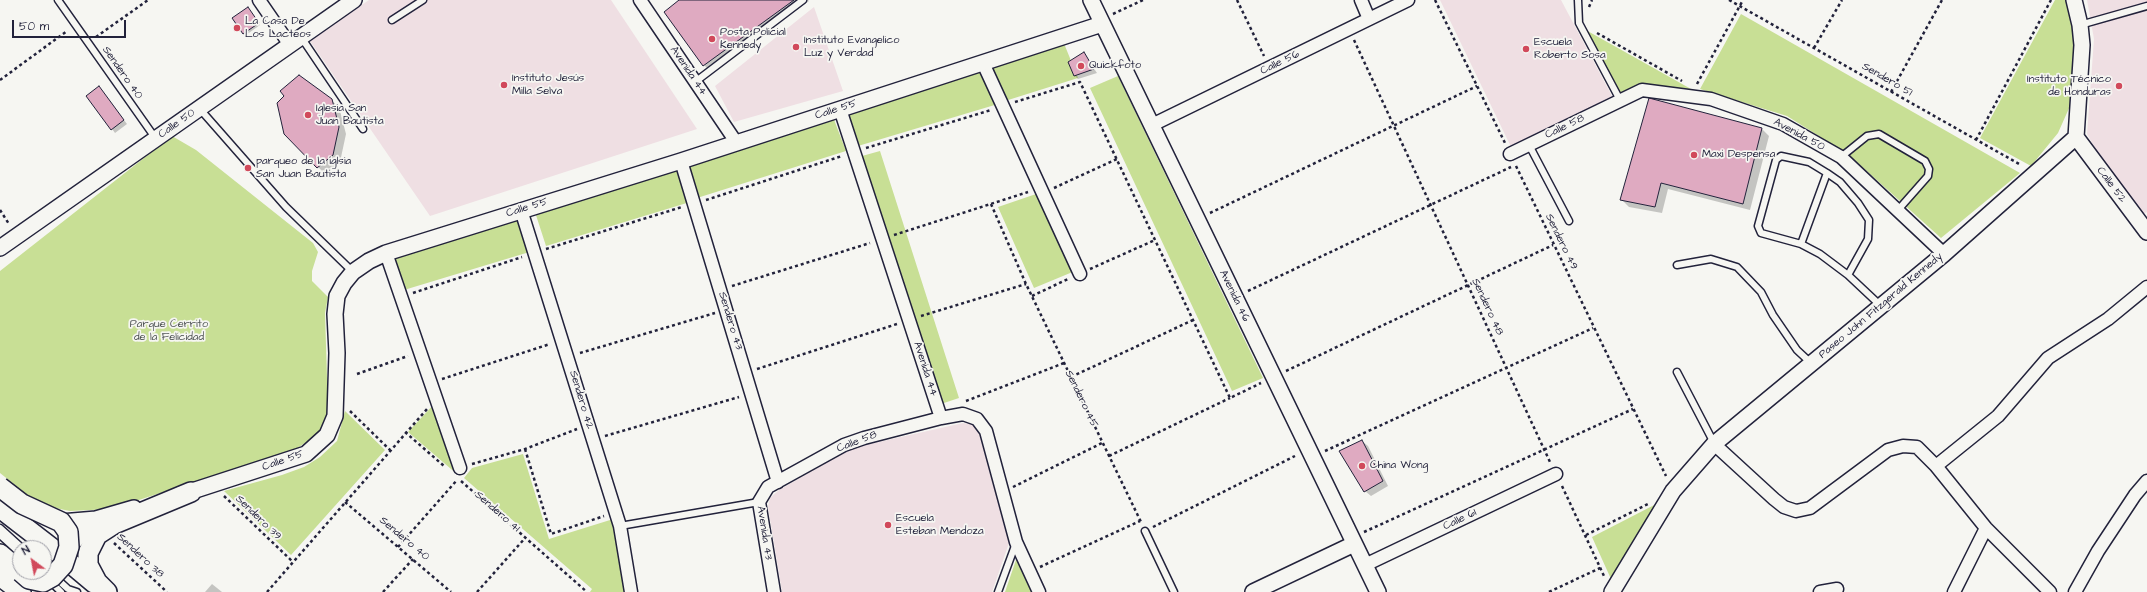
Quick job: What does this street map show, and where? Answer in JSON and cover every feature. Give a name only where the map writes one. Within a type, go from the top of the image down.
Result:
[{"type":"main road","points":[[0,487],[22,504],[61,522],[68,532],[70,547],[62,565],[52,577],[43,582],[9,577]]},
{"type":"main road","points":[[105,592],[96,582],[88,565],[88,553],[99,526],[114,524],[191,492]]},
{"type":"main road","points":[[0,508],[57,552],[105,592]]},
{"type":"main road","points":[[0,554],[9,577],[21,592]]},
{"type":"street","points":[[259,0],[296,41]]},
{"type":"street","name":"Calle 50","points":[[0,248],[354,0]]},
{"type":"street","name":"Avenida 44","points":[[640,0],[736,142]]},
{"type":"street","name":"Avenida 46","points":[[1091,0],[1378,592]]},
{"type":"street","points":[[1360,0],[1370,19]]},
{"type":"street","name":"Calle 56","points":[[1152,125],[1408,0]]},
{"type":"street","points":[[2074,0],[2080,25],[2082,45],[2076,137]]},
{"type":"street","name":"Calle 55","points":[[61,522],[99,526],[135,508],[191,492],[306,454],[323,440],[332,425],[335,416],[337,353],[335,314],[337,296],[344,283],[353,272],[369,261],[386,253],[681,161],[983,63],[1101,22]]},
{"type":"street","points":[[983,63],[1080,274]]},
{"type":"street","name":"Avenida 50","points":[[1620,100],[1642,90],[1692,92],[1783,124],[1842,158],[1944,254]]},
{"type":"street","name":"Calle 58","points":[[1510,154],[1620,100]]},
{"type":"street","name":"Avenida 44","points":[[840,109],[940,415]]},
{"type":"street","name":"Paseo John Fitzgerald Kennedy","points":[[1609,586],[1673,491],[1714,444],[1944,254],[2037,174],[2076,137]]},
{"type":"street","name":"Calle 52","points":[[2076,137],[2147,232]]},
{"type":"street","name":"Sendero 43","points":[[681,161],[778,482]]},
{"type":"street","name":"Sendero 42","points":[[522,210],[620,526],[631,592]]},
{"type":"street","points":[[386,253],[431,382],[457,473]]},
{"type":"street","points":[[1936,466],[1998,416],[2048,358],[2108,319],[2147,287]]},
{"type":"street","points":[[940,415],[963,414],[977,419],[986,430],[1016,542],[1039,592]]},
{"type":"street","name":"Calle 58","points":[[778,482],[850,443],[940,415]]},
{"type":"street","points":[[1714,444],[1774,499],[1784,507],[1796,511],[1810,508],[1888,450],[1903,446],[1917,447],[1936,466],[1986,528],[2050,592]]},
{"type":"street","name":"Calle 61","points":[[1365,565],[1556,474]]},
{"type":"street","name":"Avenida 43","points":[[774,592],[758,502],[768,487],[778,482]]},
{"type":"street","points":[[2075,592],[2102,544],[2135,495],[2147,482]]},
{"type":"street","points":[[70,547],[99,526]]},
{"type":"street","points":[[1954,592],[1986,528]]},
{"type":"street","points":[[1253,592],[1353,541]]},
{"type":"street","points":[[1820,592],[1837,589]]},
{"type":"lane","name":"Sendero 40","points":[[58,0],[156,139]]},
{"type":"lane","points":[[392,20],[423,0]]},
{"type":"lane","points":[[695,82],[803,0]]},
{"type":"lane","points":[[1578,0],[1579,24],[1620,100]]},
{"type":"lane","points":[[2080,25],[2147,6]]},
{"type":"lane","points":[[296,41],[363,129]]},
{"type":"lane","points":[[199,108],[286,206],[353,272]]},
{"type":"lane","points":[[1842,158],[1867,136],[1879,134],[1925,161],[1929,169],[1928,176],[1898,210]]},
{"type":"lane","points":[[1529,145],[1569,221]]},
{"type":"lane","points":[[1848,275],[1868,239],[1869,220],[1858,202],[1840,182],[1809,162],[1792,157],[1781,156],[1776,160],[1758,226],[1761,233],[1801,244],[1820,254],[1848,275],[1881,306]]},
{"type":"lane","points":[[1801,244],[1826,173]]},
{"type":"lane","points":[[1677,265],[1711,259],[1737,267],[1762,292],[1773,315],[1797,350],[1812,364]]},
{"type":"lane","points":[[1677,372],[1714,444]]},
{"type":"lane","points":[[620,526],[758,502]]},
{"type":"lane","points":[[0,528],[13,540]]},
{"type":"lane","points":[[1145,531],[1174,592]]},
{"type":"lane","points":[[0,535],[12,545]]},
{"type":"lane","points":[[998,592],[1016,542]]},
{"type":"lane","points":[[52,574],[68,589],[77,592]]},
{"type":"lane","points":[[49,580],[61,592]]},
{"type":"path","points":[[88,43],[148,0]]},
{"type":"path","points":[[1101,22],[1143,0]]},
{"type":"path","points":[[1237,0],[1269,68]]},
{"type":"path","name":"Sendero 49","points":[[1435,0],[1673,491]]},
{"type":"path","name":"Sendero 51","points":[[1729,0],[2037,174]]},
{"type":"path","points":[[1579,24],[1692,92],[1743,0]]},
{"type":"path","points":[[1814,48],[1842,0]]},
{"type":"path","points":[[1892,92],[1942,0]]},
{"type":"path","points":[[1976,140],[2051,0]]},
{"type":"path","points":[[0,80],[76,25]]},
{"type":"path","name":"Sendero 48","points":[[1349,29],[1609,586]]},
{"type":"path","points":[[401,297],[535,252],[694,204],[854,152],[1080,82],[1230,398]]},
{"type":"path","points":[[1197,219],[1477,86]]},
{"type":"path","points":[[720,290],[991,204],[1041,191],[1117,159]]},
{"type":"path","points":[[1235,297],[1516,165]]},
{"type":"path","name":"Sendero 45","points":[[991,204],[1026,284],[1145,531]]},
{"type":"path","points":[[1109,456],[1553,245]]},
{"type":"path","points":[[745,373],[1026,284]]},
{"type":"path","points":[[568,357],[726,309]]},
{"type":"path","points":[[1071,376],[1193,320]]},
{"type":"path","points":[[1145,531],[1310,454],[1507,368],[1593,328]]},
{"type":"path","points":[[431,382],[562,340]]},
{"type":"path","points":[[356,374],[420,351]]},
{"type":"path","points":[[940,415],[1064,363]]},
{"type":"path","points":[[594,440],[752,393]]},
{"type":"path","points":[[335,397],[390,450]]},
{"type":"path","points":[[267,592],[405,432],[436,399]]},
{"type":"path","points":[[1353,541],[1544,449],[1633,409]]},
{"type":"path","points":[[398,547],[457,473],[589,425]]},
{"type":"path","points":[[405,432],[446,468]]},
{"type":"path","points":[[1003,492],[1102,443]]},
{"type":"path","points":[[525,449],[551,534],[616,512]]},
{"type":"path","name":"Sendero 41","points":[[457,473],[587,592]]},
{"type":"path","name":"Sendero 39","points":[[211,485],[293,562]]},
{"type":"path","points":[[1586,534],[1673,491]]},
{"type":"path","name":"Sendero 40","points":[[345,502],[451,592]]},
{"type":"path","points":[[1030,572],[1140,521]]},
{"type":"path","name":"Sendero 38","points":[[99,526],[166,592]]},
{"type":"path","points":[[478,592],[526,537]]},
{"type":"path","points":[[383,592],[413,559]]},
{"type":"path","points":[[1549,592],[1600,568]]},
{"type":"shaded area","name":"Instituto Jesús Milla Selva","points":[[369,0],[611,0],[697,129],[430,216],[310,41]]},
{"type":"shaded area","name":"Escuela Roberto Sosa","points":[[1440,0],[1561,0],[1613,98],[1512,149]]},
{"type":"shaded area","name":"Instituto Técnico de Honduras","points":[[2087,0],[2147,0],[2147,212],[2135,219],[2087,134],[2094,39]]},
{"type":"shaded area","name":"Instituto Evangelico Luz y Verdad","points":[[814,7],[843,91],[734,122],[715,86]]},
{"type":"shaded area","name":"Escuela Esteban Mendoza","points":[[963,423],[976,425],[1009,543],[992,592],[782,592],[768,507],[770,498],[779,490],[852,448]]},
{"type":"green space","points":[[2055,0],[2073,0],[2077,49],[2070,106],[2058,133],[2031,166],[1980,138]]},
{"type":"green space","points":[[1741,14],[2020,173],[1941,238],[1849,155],[1787,116],[1700,89]]},
{"type":"green space","points":[[1584,29],[1691,89],[1689,93],[1622,96]]},
{"type":"green space","points":[[1063,41],[1078,78],[1005,101],[989,65]]},
{"type":"green space","points":[[980,68],[998,104],[858,146],[846,112]]},
{"type":"green space","points":[[1118,76],[1263,378],[1232,391],[1090,88]]},
{"type":"green space","points":[[833,117],[846,151],[697,198],[687,166]]},
{"type":"green space","name":"Parque Cerrito de la Felicidad","points":[[172,136],[196,150],[313,243],[318,252],[312,271],[312,281],[328,297],[325,313],[328,410],[324,423],[318,434],[296,449],[111,509],[70,511],[40,505],[0,473],[0,271]]},
{"type":"green space","points":[[880,151],[959,398],[941,404],[862,156]]},
{"type":"green space","points":[[679,169],[690,202],[546,246],[535,212]]},
{"type":"green space","points":[[1039,193],[1075,271],[1034,288],[998,207]]},
{"type":"green space","points":[[525,214],[536,250],[404,290],[394,255]]},
{"type":"green space","points":[[436,402],[466,467],[458,475],[408,432]]},
{"type":"green space","points":[[345,411],[385,450],[291,555],[224,491],[282,475],[304,467],[320,457],[337,441]]},
{"type":"green space","points":[[523,454],[549,539],[623,516],[636,592],[590,592],[592,589],[464,478],[472,468]]},
{"type":"green space","points":[[1662,501],[1611,579],[1592,537]]},
{"type":"green space","points":[[1017,557],[1033,592],[1005,592]]},
{"type":"building","name":"Posta Policial Kennedy","points":[[679,0],[794,0],[703,66],[664,12]]},
{"type":"building","points":[[248,7],[259,23],[243,34],[232,18]]},
{"type":"building","name":"Quickfoto","points":[[1084,52],[1094,69],[1074,76],[1068,62]]},
{"type":"building","name":"Iglesia San Juan Bautista","points":[[299,75],[332,99],[339,127],[333,155],[317,168],[284,134],[277,103],[284,96],[280,91]]},
{"type":"building","points":[[99,86],[124,120],[111,130],[86,96]]},
{"type":"building","name":"Maxi Despensa","points":[[1649,98],[1762,128],[1743,204],[1661,183],[1655,207],[1620,200]]},
{"type":"building","name":"China Wong","points":[[1362,440],[1383,481],[1364,492],[1339,451]]},
{"type":"place","name":"La Casa De Los Lacteos","points":[[237,28]]},
{"type":"place","name":"Posta Policial Kennedy","points":[[712,39]]},
{"type":"place","name":"Instituto Evangelico Luz y Verdad","points":[[796,47]]},
{"type":"place","name":"Escuela Roberto Sosa","points":[[1526,49]]},
{"type":"place","name":"Quickfoto","points":[[1081,66]]},
{"type":"place","name":"Instituto Jesús Milla Selva","points":[[504,85]]},
{"type":"place","name":"Instituto Técnico de Honduras","points":[[2119,86]]},
{"type":"place","name":"Iglesia San Juan Bautista","points":[[308,115]]},
{"type":"place","name":"Maxi Despensa","points":[[1694,155]]},
{"type":"place","name":"parqueo de la iglsia San Juan Bautista","points":[[248,168]]},
{"type":"place","name":"China Wong","points":[[1362,466]]},
{"type":"place","name":"Escuela Esteban Mendoza","points":[[888,525]]}]
